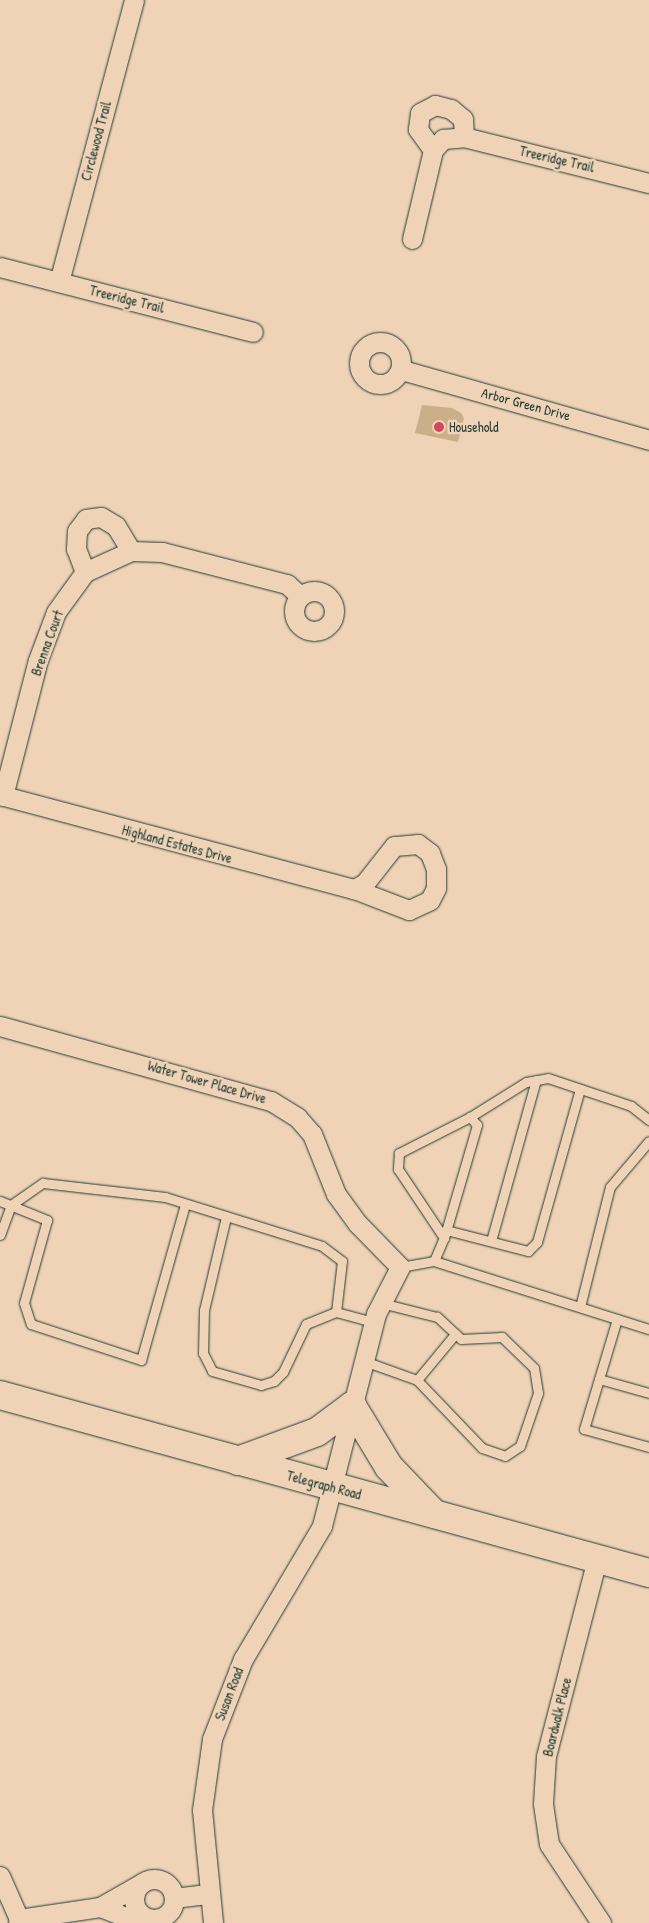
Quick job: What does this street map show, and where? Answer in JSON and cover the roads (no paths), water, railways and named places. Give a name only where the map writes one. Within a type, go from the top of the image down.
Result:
[{"type":"main road","name":"Telegraph Road","points":[[3,1391],[238,1461],[649,1573]]},
{"type":"main road","points":[[238,1461],[317,1432],[352,1406],[389,1467],[435,1515]]},
{"type":"street","name":"Circlewood Trail","points":[[58,282],[134,0]]},
{"type":"street","points":[[412,238],[433,150],[418,129],[420,114],[435,105],[451,109],[463,119],[464,137]]},
{"type":"street","name":"Treeridge Trail","points":[[433,150],[443,139],[464,137],[649,183]]},
{"type":"street","name":"Treeridge Trail","points":[[0,267],[253,332]]},
{"type":"street","name":"Arbor Green Drive","points":[[402,370],[649,440]]},
{"type":"street","points":[[85,572],[76,549],[78,531],[86,519],[101,517],[116,526],[131,551]]},
{"type":"street","name":"Brenna Court","points":[[1,796],[38,660],[56,612],[85,572],[131,551],[185,556],[286,584],[300,596]]},
{"type":"street","name":"Highland Estates Drive","points":[[1,796],[354,889]]},
{"type":"street","name":"Water Tower Place Drive","points":[[0,1026],[238,1089],[278,1105],[312,1134],[336,1194],[358,1224],[400,1267]]},
{"type":"street","points":[[331,1486],[374,1322],[381,1303],[400,1267]]},
{"type":"street","name":"Susan Road","points":[[213,1923],[207,1894],[202,1810],[212,1739],[243,1659],[322,1526],[331,1486]]},
{"type":"street","name":"Boardwalk Place","points":[[597,1559],[546,1756],[543,1804],[549,1844],[601,1923]]},
{"type":"street","points":[[0,1876],[19,1921],[100,1907],[142,1883],[164,1882],[174,1898]]},
{"type":"street","points":[[142,1883],[133,1901],[143,1917]]},
{"type":"street","points":[[174,1898],[207,1894]]},
{"type":"street","points":[[100,1907],[126,1917],[165,1916],[174,1898]]},
{"type":"lane","points":[[580,1089],[537,1242],[528,1251],[445,1234],[398,1169],[399,1153],[470,1117],[536,1080],[548,1078],[631,1106],[649,1120]]},
{"type":"lane","points":[[491,1242],[536,1080]]},
{"type":"lane","points":[[434,1260],[445,1234],[477,1125],[470,1117]]},
{"type":"lane","points":[[580,1307],[610,1187],[649,1141]]},
{"type":"lane","points":[[0,1235],[11,1205],[43,1183],[185,1204],[322,1246],[342,1261],[336,1312]]},
{"type":"lane","points":[[0,1201],[47,1220],[24,1303],[31,1324],[141,1360],[185,1204]]},
{"type":"lane","points":[[226,1217],[204,1310],[203,1352],[212,1371],[260,1384],[274,1381],[283,1372],[306,1324],[336,1312],[374,1322]]},
{"type":"lane","points":[[400,1267],[434,1260],[649,1329]]},
{"type":"lane","points":[[364,1361],[417,1380],[482,1448],[506,1456],[520,1446],[538,1393],[534,1368],[502,1337],[461,1339],[437,1318],[381,1303]]},
{"type":"lane","points":[[616,1319],[584,1429],[649,1447]]},
{"type":"lane","points":[[417,1380],[456,1334]]},
{"type":"lane","points":[[599,1379],[649,1393]]},
{"type":"place","name":"Household","points":[[439,427]]}]
